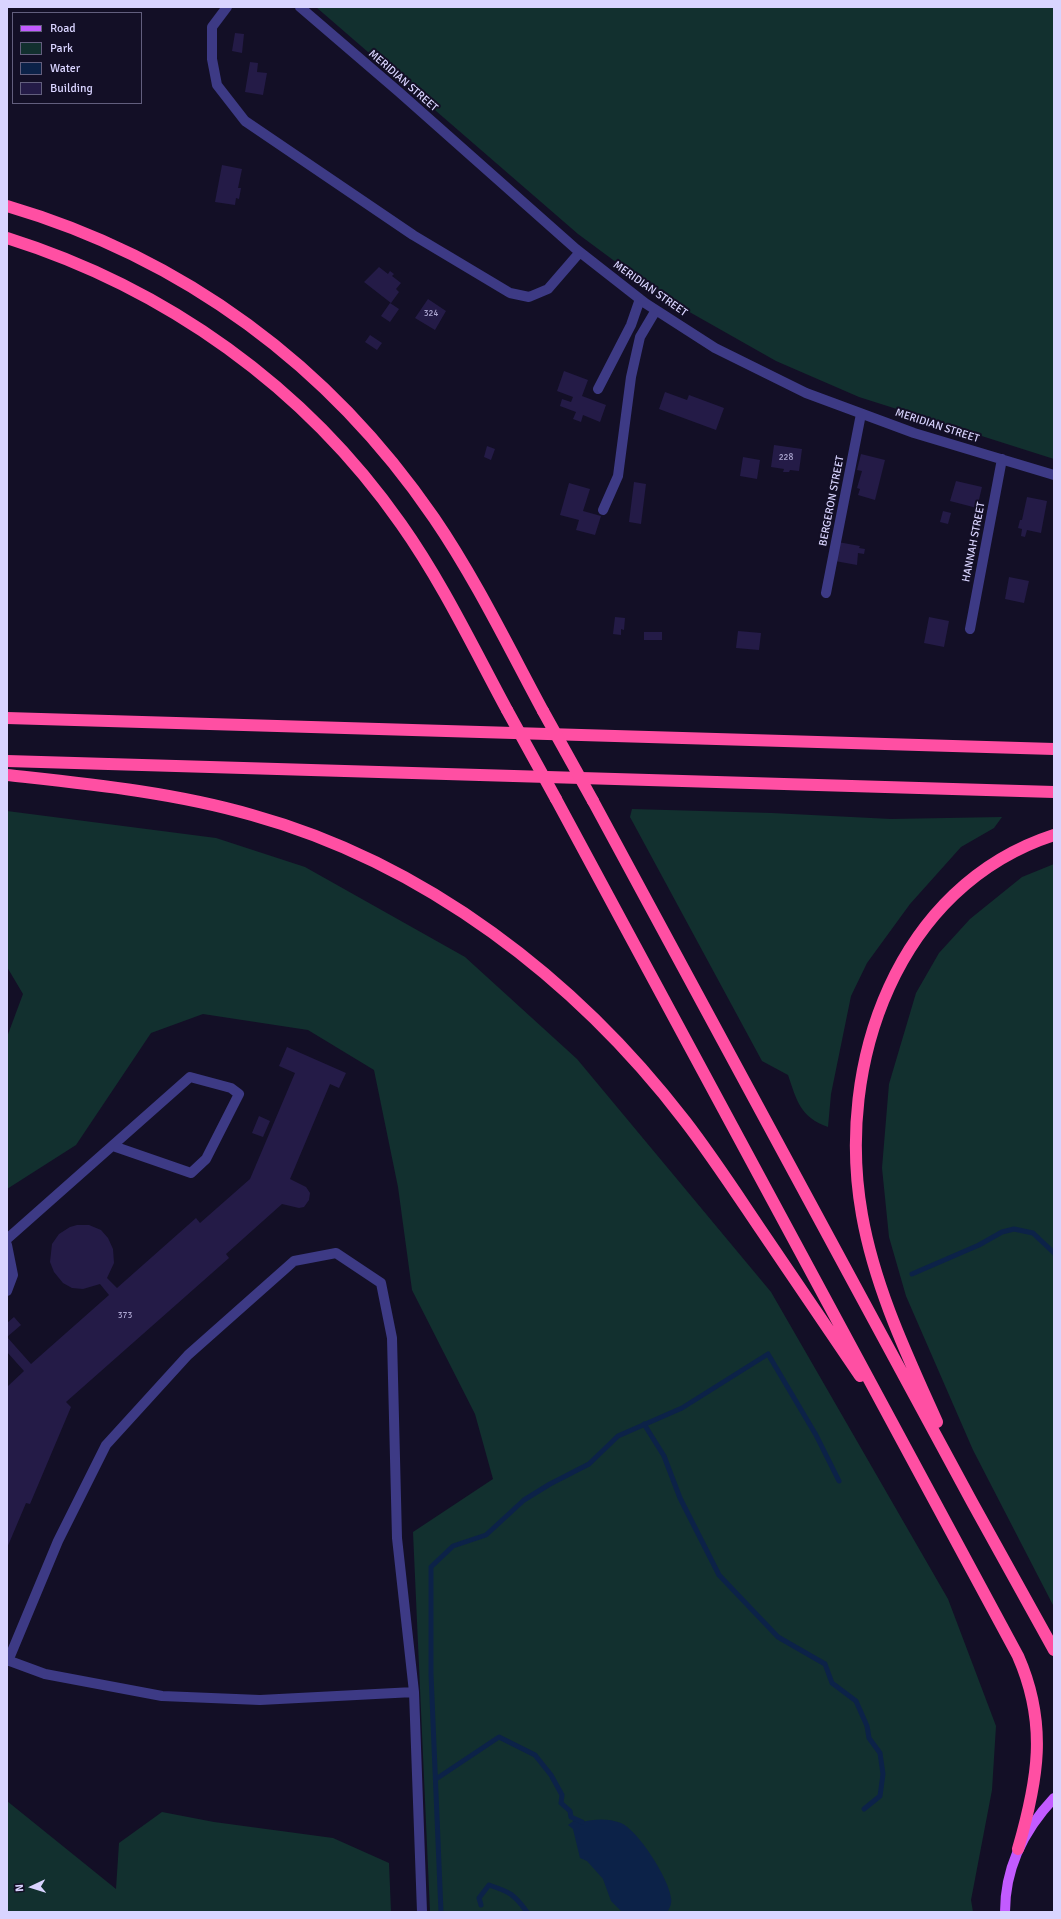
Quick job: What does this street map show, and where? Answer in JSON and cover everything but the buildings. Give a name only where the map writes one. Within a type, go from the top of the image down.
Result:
[{"type":"highway","points":[[7,206],[88,234],[170,274],[246,323],[295,361],[350,413],[380,447],[435,519],[467,572],[593,801],[972,1502],[1054,1650]]},
{"type":"highway","points":[[7,238],[81,265],[116,281],[162,305],[236,354],[304,411],[346,454],[402,524],[434,575],[900,1435],[1004,1629],[1029,1683],[1036,1712],[1037,1750],[1033,1787],[1018,1850]]},
{"type":"highway","points":[[7,713],[86,721]]},
{"type":"highway","points":[[7,718],[1054,749]]},
{"type":"highway","points":[[7,761],[1054,792]]},
{"type":"highway","points":[[7,775],[68,781],[165,795],[224,807],[280,823],[337,844],[392,870],[443,900],[492,933],[540,970],[585,1009],[666,1097],[720,1168],[900,1435]]},
{"type":"highway","points":[[972,1502],[905,1350],[874,1268],[865,1230],[858,1185],[857,1139],[860,1095],[872,1034],[881,1006],[900,964],[920,933],[945,903],[980,873],[1015,851],[1054,835]]},
{"type":"main road","points":[[1006,1912],[1008,1881],[1018,1850],[1031,1825],[1054,1798]]},
{"type":"street","points":[[227,7],[212,27],[212,59],[217,85],[244,121],[413,235],[510,293],[529,297],[548,289],[580,252]]},
{"type":"street","name":"MERIDIAN STREET","points":[[300,7],[580,252],[640,299],[715,348],[806,393],[862,414],[914,433],[1054,475]]},
{"type":"street","points":[[598,389],[631,325],[640,299]]},
{"type":"street","points":[[603,510],[618,476],[631,377],[640,337],[656,310]]},
{"type":"street","name":"BERGERON STREET","points":[[826,593],[862,414]]},
{"type":"street","name":"HANNAH STREET","points":[[970,629],[1002,459]]},
{"type":"street","points":[[7,1240],[190,1077],[231,1088],[239,1094],[206,1159],[191,1173],[113,1146]]},
{"type":"street","points":[[7,1245],[13,1275],[7,1291]]},
{"type":"street","points":[[414,1692],[260,1700],[162,1696],[45,1674],[8,1661],[58,1541],[106,1445],[188,1355],[294,1261],[336,1253],[381,1283],[392,1338],[397,1538],[414,1692],[422,1912]]},
{"type":"green space","points":[[316,7],[1054,7],[1054,459],[859,397],[776,361],[663,297],[578,234]]},
{"type":"green space","points":[[632,809],[772,813],[891,819],[1002,817],[994,828],[961,847],[910,904],[867,963],[851,996],[831,1094],[828,1127],[819,1123],[805,1113],[797,1100],[788,1075],[762,1061],[630,817]]},
{"type":"green space","points":[[7,811],[216,838],[305,867],[465,957],[577,1059],[771,1292],[948,1599],[996,1726],[992,1790],[971,1900],[973,1912],[430,1912],[413,1532],[493,1479],[475,1414],[412,1290],[398,1187],[374,1070],[308,1030],[203,1014],[151,1033],[76,1145],[7,1189],[7,1037],[23,994],[7,967]]},
{"type":"green space","points":[[1054,864],[1054,1607],[973,1450],[906,1296],[889,1237],[882,1168],[889,1084],[916,993],[939,953],[970,919],[1022,877]]},
{"type":"green space","points":[[7,1801],[116,1889],[119,1843],[162,1812],[214,1822],[333,1838],[389,1863],[391,1912],[7,1912]]},
{"type":"water","points":[[576,1819],[582,1822],[591,1820],[616,1821],[628,1827],[636,1835],[652,1856],[665,1879],[671,1898],[670,1907],[667,1912],[622,1912],[611,1901],[603,1879],[587,1861],[580,1858],[573,1829],[568,1825]]},
{"type":"waterway","points":[[912,1274],[979,1245],[1002,1232],[1014,1229],[1033,1233],[1054,1253]]},
{"type":"waterway","points":[[441,1912],[431,1674],[431,1567],[453,1546],[486,1535],[524,1500],[550,1484],[589,1464],[618,1436],[682,1408],[768,1354],[816,1435],[839,1481]]},
{"type":"waterway","points":[[644,1424],[664,1456],[680,1498],[719,1575],[778,1637],[825,1664],[832,1683],[856,1701],[867,1726],[869,1738],[880,1753],[883,1774],[880,1796],[864,1809]]},
{"type":"waterway","points":[[436,1779],[499,1737],[535,1755],[551,1775],[562,1795],[561,1803],[570,1811],[571,1817],[582,1822]]},
{"type":"waterway","points":[[481,1905],[479,1898],[489,1885],[511,1894],[519,1901],[527,1912]]}]
